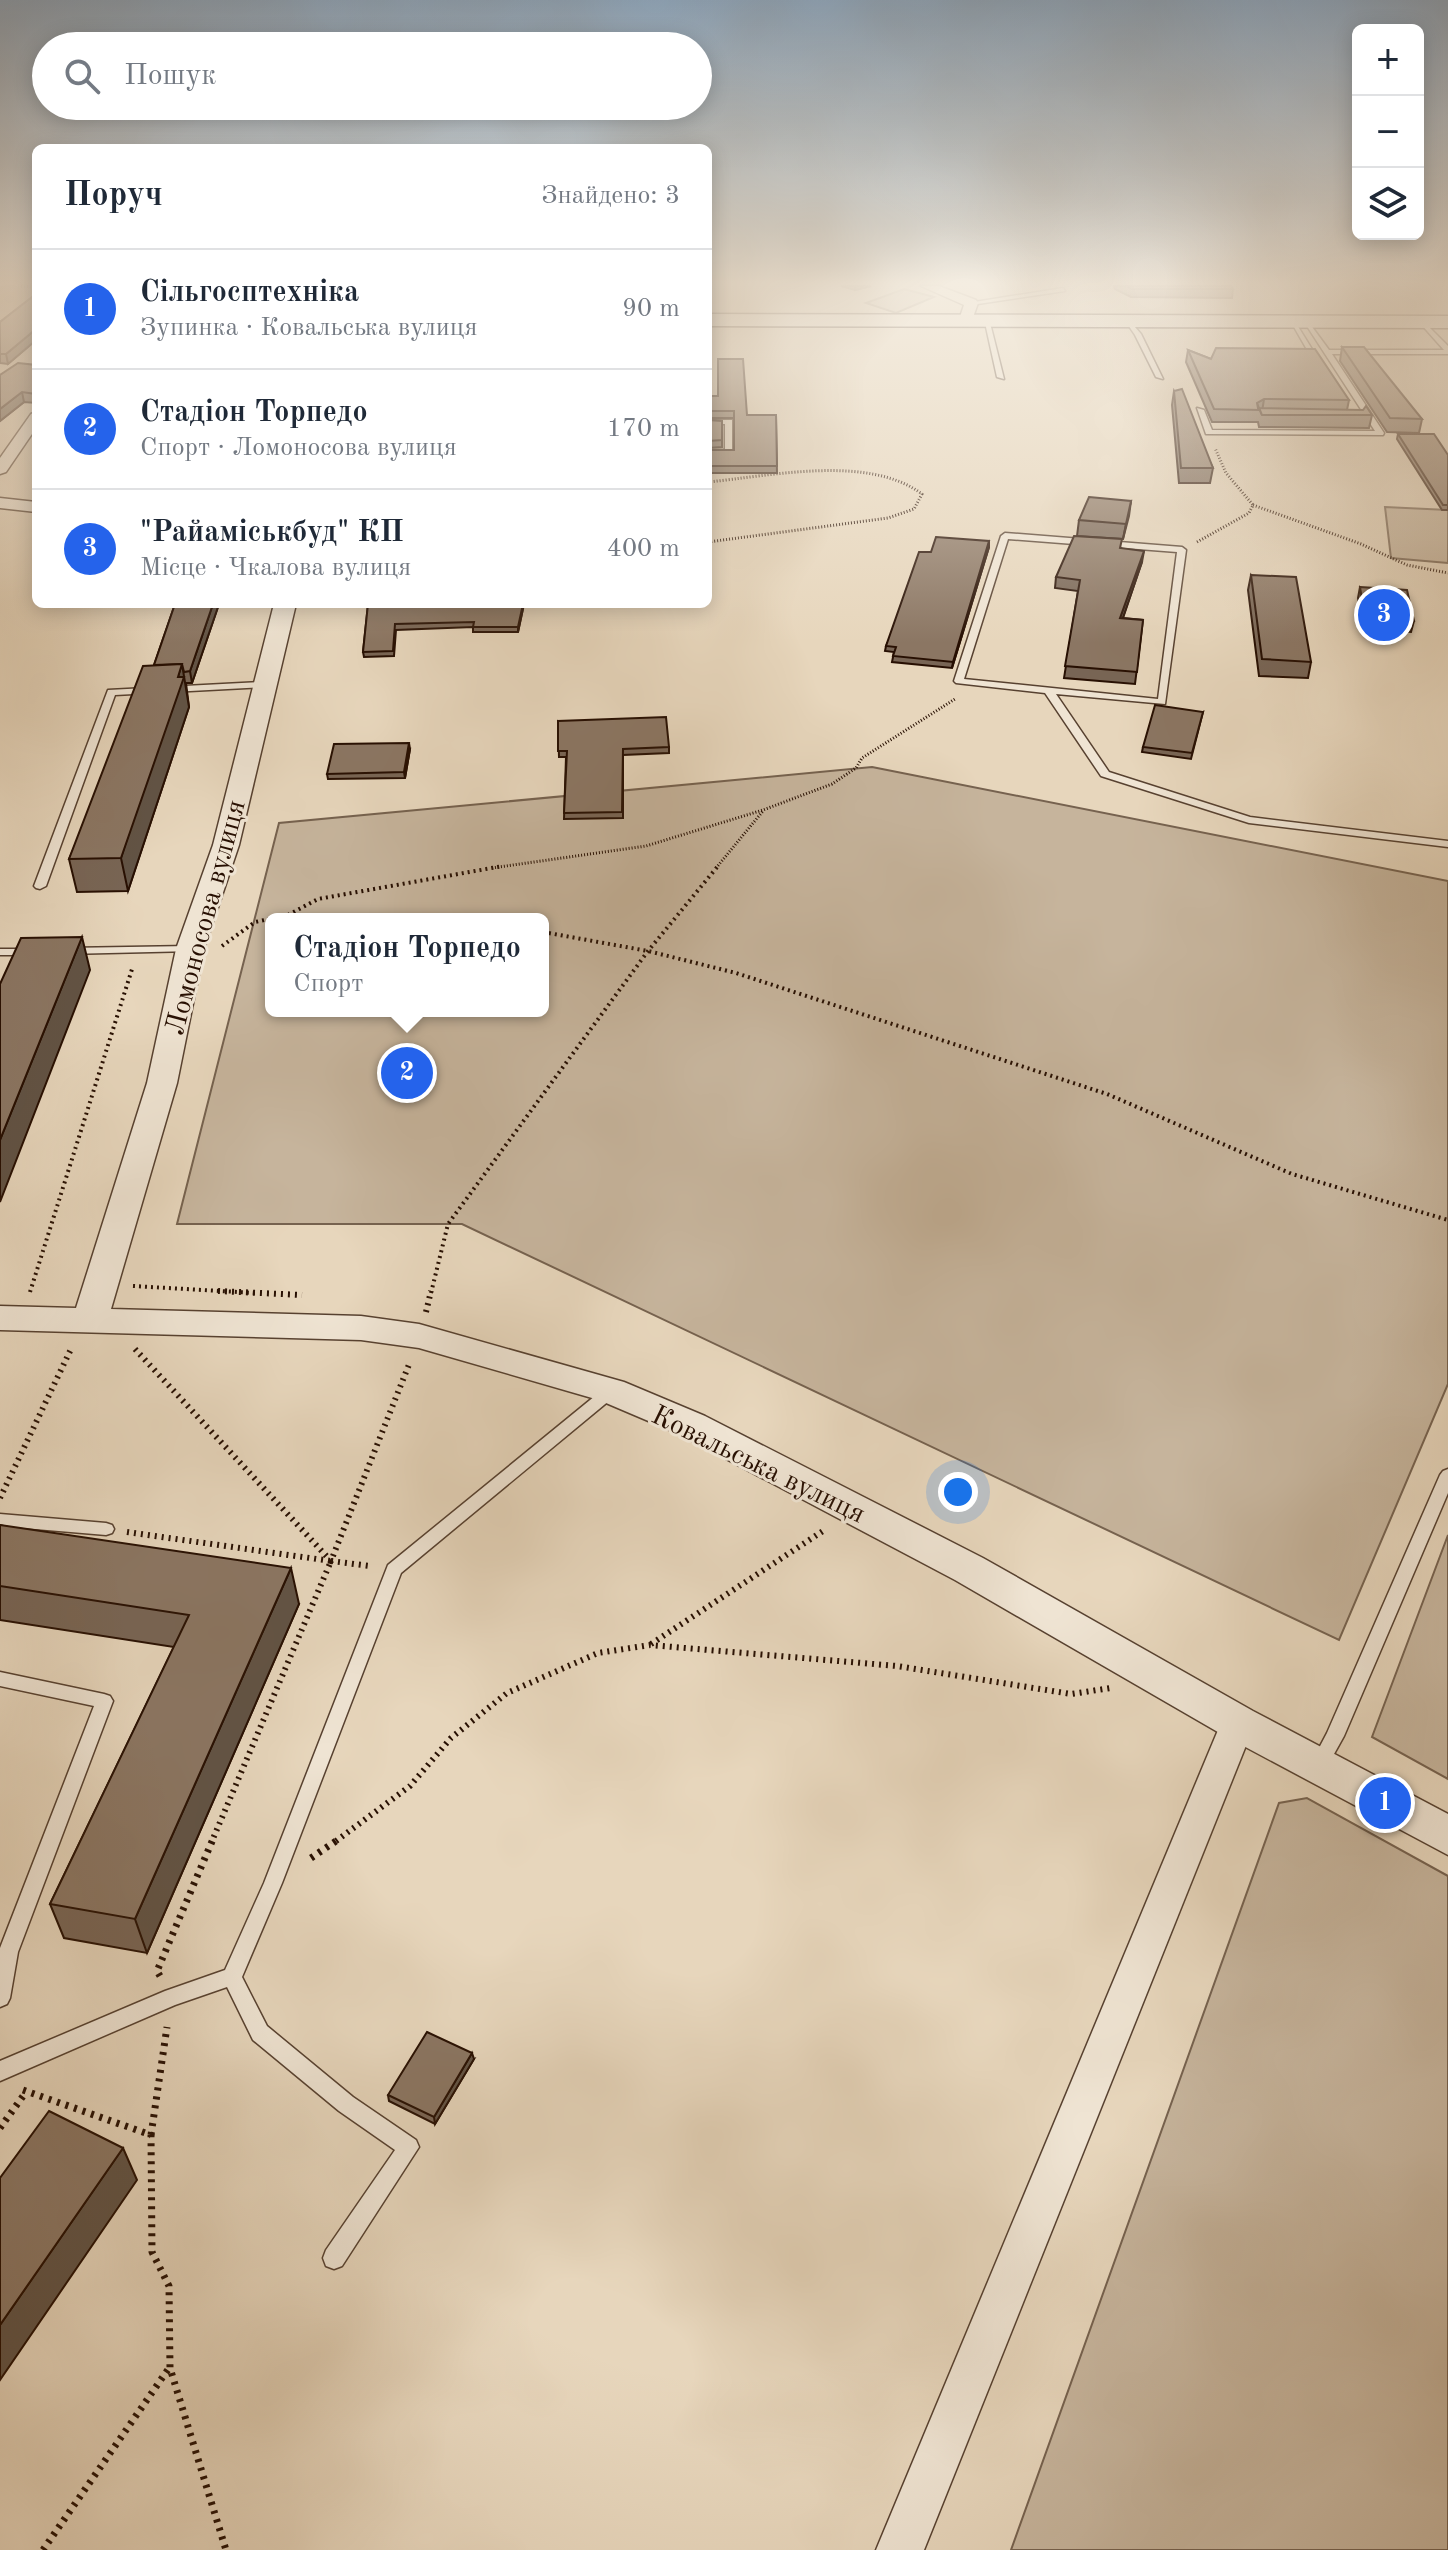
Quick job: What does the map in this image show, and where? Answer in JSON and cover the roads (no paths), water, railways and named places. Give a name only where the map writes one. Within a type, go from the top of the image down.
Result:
[{"type":"street","points":[[0,469],[32,423]]},
{"type":"street","points":[[0,503],[32,507]]},
{"type":"street","name":"Ломоносова вулиця","points":[[90,1320],[162,1083],[190,949],[226,845],[284,608]]},
{"type":"street","name":"Ковальська вулиця","points":[[0,1318],[376,1330],[419,1336],[611,1391],[692,1425],[969,1569],[1238,1723],[1448,1836]]},
{"type":"street","points":[[900,2550],[1238,1723]]},
{"type":"lane","points":[[1200,410],[1209,432],[1380,433],[1362,405]]},
{"type":"lane","points":[[712,422],[729,422],[729,452],[712,452]]},
{"type":"lane","points":[[1005,536],[1182,550],[1162,702],[1049,691],[959,681],[1005,536]]},
{"type":"lane","points":[[40,886],[111,692],[263,685]]},
{"type":"lane","points":[[1049,691],[1105,774],[1249,820],[1448,844]]},
{"type":"lane","points":[[0,952],[190,949]]},
{"type":"lane","points":[[7,2079],[172,1997],[232,1977],[273,1883],[394,1569],[611,1391]]},
{"type":"lane","points":[[1318,1767],[1335,1736],[1448,1475]]},
{"type":"lane","points":[[0,1520],[106,1529]]},
{"type":"lane","points":[[0,1679],[104,1701],[8,1952],[0,1998]]},
{"type":"lane","points":[[232,1977],[260,2033],[346,2104],[409,2147],[334,2258]]},
{"type":"place","name":"\"Райаміськбуд\" КП","points":[[1384,615]]},
{"type":"place","name":"Стадіон Торпедо","points":[[407,1073]]},
{"type":"place","name":"Сільгосптехніка","points":[[1385,1803]]}]
